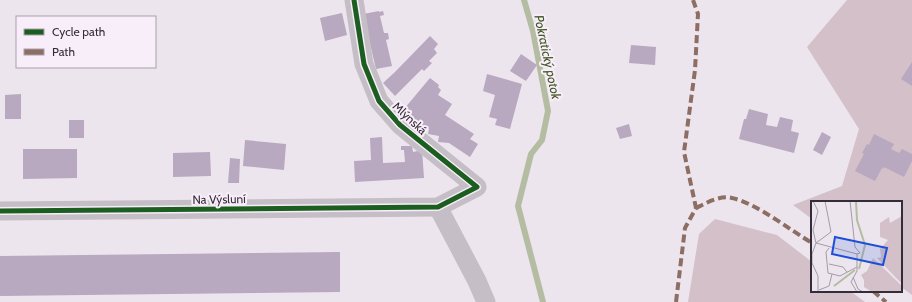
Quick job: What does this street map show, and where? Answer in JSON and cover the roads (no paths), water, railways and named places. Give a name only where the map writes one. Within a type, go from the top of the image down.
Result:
[{"type":"street","name":"Mlýnská","points":[[354,0],[364,64],[379,101],[400,125],[477,187],[438,207]]},
{"type":"street","name":"Na Výsluní","points":[[0,211],[438,207]]},
{"type":"street","points":[[438,207],[477,281],[486,302]]},
{"type":"waterway","name":"Pokratický potok","points":[[524,0],[533,31],[548,111],[542,140],[531,154],[518,206],[543,302]]}]
